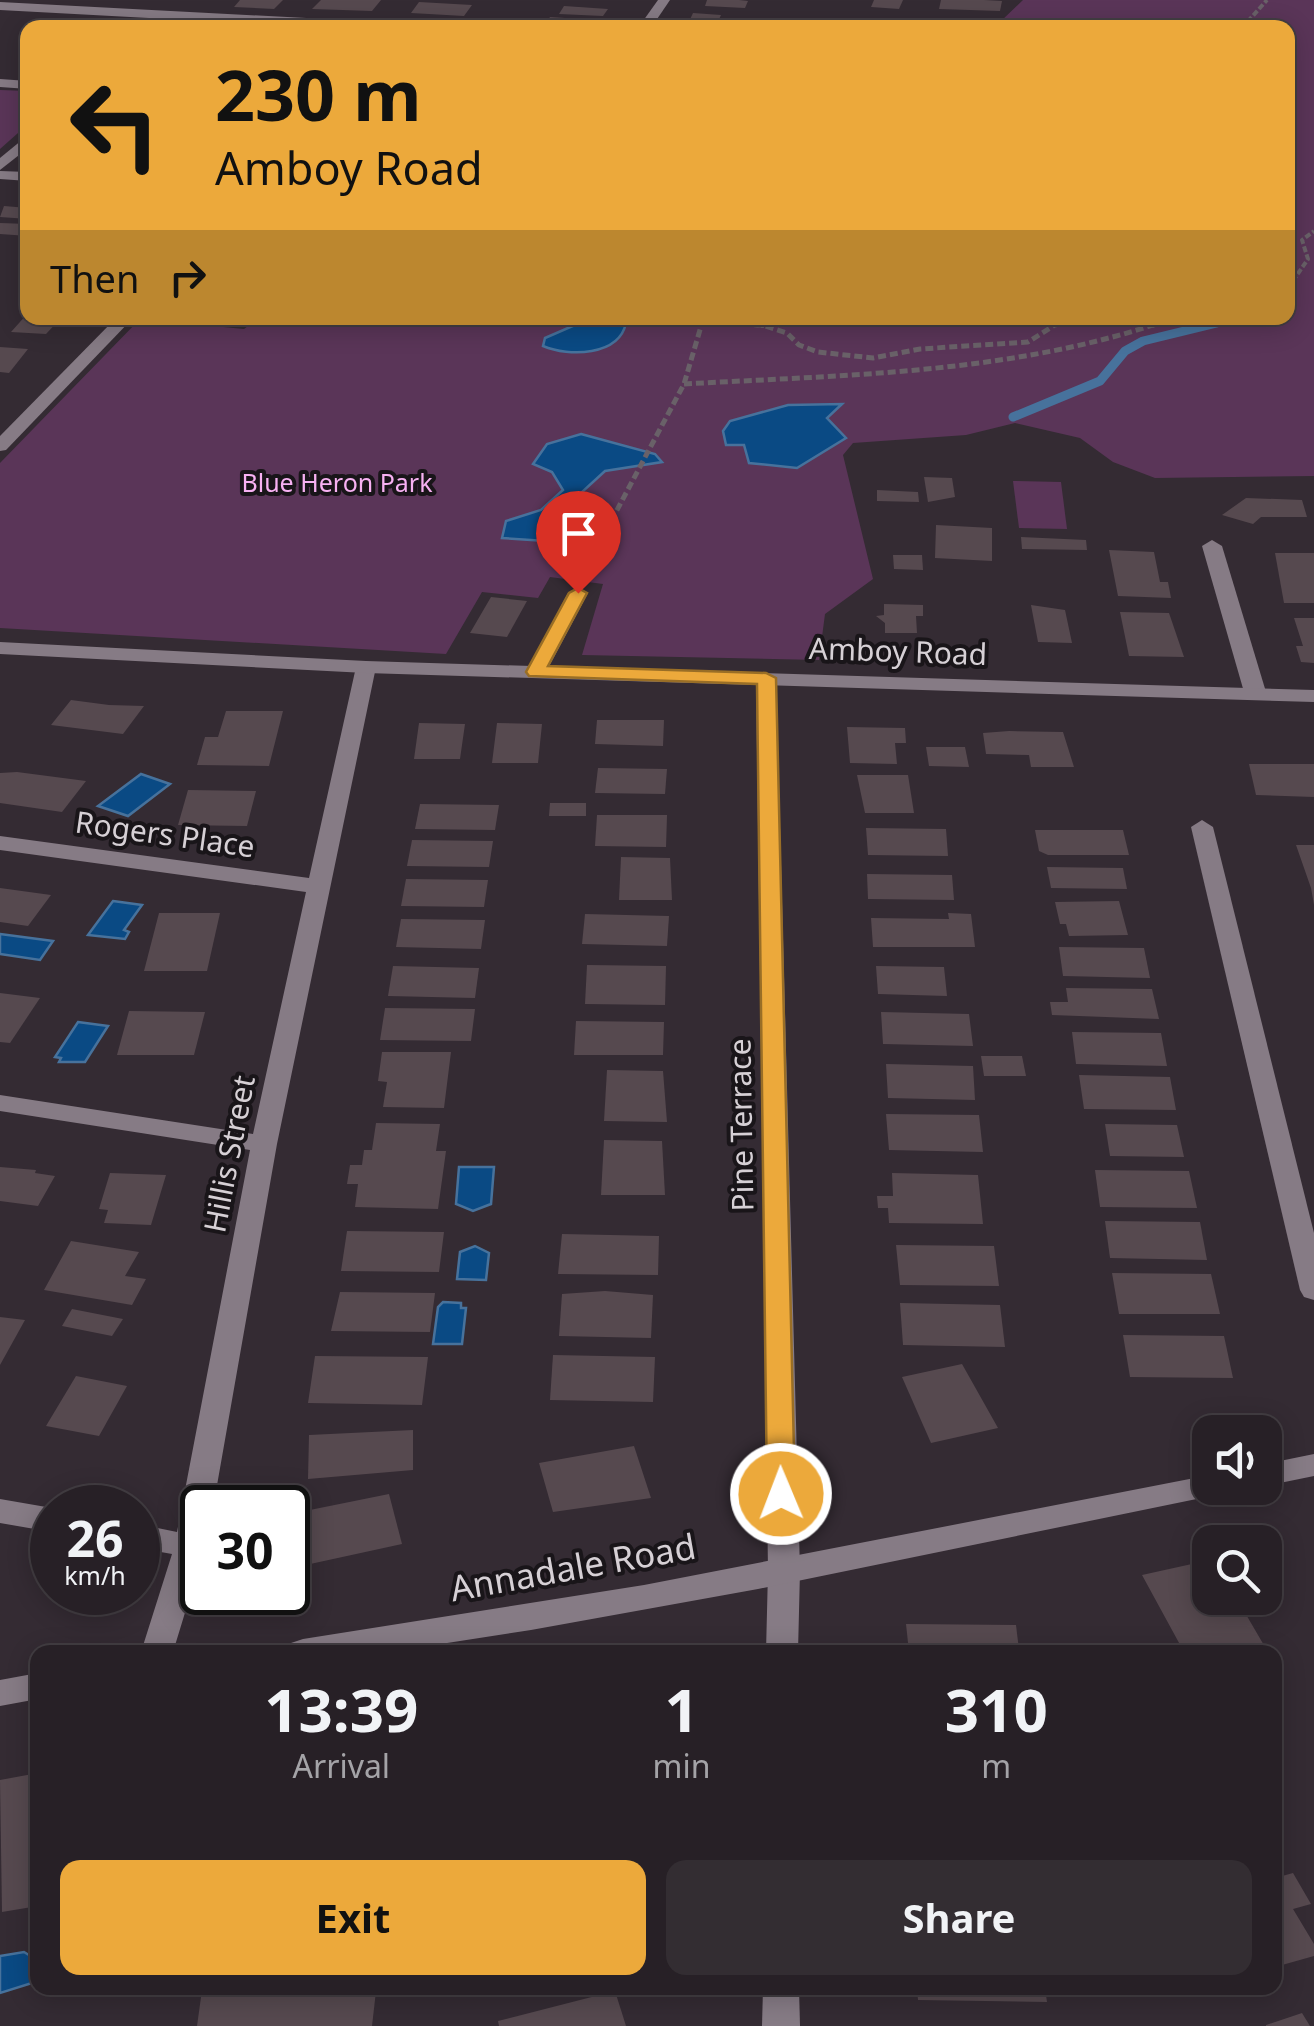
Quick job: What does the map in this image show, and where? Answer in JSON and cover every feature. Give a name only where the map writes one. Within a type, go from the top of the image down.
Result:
[{"type":"street","points":[[168,20],[191,0]]},
{"type":"street","points":[[0,6],[269,20]]},
{"type":"street","points":[[0,166],[20,147]]},
{"type":"street","points":[[0,446],[118,325]]},
{"type":"street","points":[[1212,546],[1255,692]]},
{"type":"street","points":[[536,672],[578,593]]},
{"type":"street","name":"Amboy Road","points":[[0,648],[366,667],[1314,696]]},
{"type":"street","name":"Hillis Street","points":[[201,1485],[264,1144],[366,667]]},
{"type":"street","name":"Pine Terrace","points":[[766,678],[784,1571],[782,1645]]},
{"type":"street","points":[[1202,826],[1314,1290]]},
{"type":"street","name":"Rogers Place","points":[[0,843],[321,887]]},
{"type":"street","points":[[0,1103],[264,1144]]},
{"type":"street","points":[[1282,1473],[1312,1470]]},
{"type":"street","name":"Annadale Road","points":[[357,1645],[784,1571],[1192,1490]]},
{"type":"street","points":[[0,1511],[30,1516]]},
{"type":"street","name":"Hillis Street","points":[[159,1645],[180,1578]]},
{"type":"street","points":[[0,1692],[30,1687]]},
{"type":"street","points":[[781,1995],[781,2026]]},
{"type":"path","points":[[1249,20],[1268,0]]},
{"type":"path","points":[[1295,278],[1308,260],[1302,240],[1314,230]]},
{"type":"path","points":[[578,593],[582,575],[684,384],[701,325]]},
{"type":"path","points":[[765,325],[787,333],[798,346],[873,358],[934,348],[1028,342],[1056,325]]},
{"type":"path","points":[[684,384],[821,378],[990,360],[1129,336],[1156,325]]},
{"type":"green space","name":"Blue Heron Park","points":[[1023,0],[1314,0],[1314,476],[1155,478],[1113,462],[1080,438],[1015,423],[966,435],[853,443],[843,455],[873,579],[825,614],[819,660],[582,655],[603,584],[550,577],[538,598],[482,592],[446,654],[0,628],[0,463],[134,325],[244,329],[249,325],[1295,325],[1295,20],[1002,20]]},
{"type":"green space","points":[[0,90],[20,91],[20,131],[0,149]]},
{"type":"green space","points":[[1013,481],[1061,482],[1067,529],[1019,528]]},
{"type":"water","points":[[575,325],[625,325],[614,342],[592,351],[554,350],[543,346],[545,338]]},
{"type":"water","points":[[842,404],[827,418],[846,438],[797,468],[749,463],[744,445],[726,445],[723,431],[730,421],[788,405]]},
{"type":"water","points":[[581,434],[655,454],[662,462],[605,471],[582,492],[583,526],[561,542],[502,538],[506,521],[541,510],[563,490],[552,472],[533,464],[547,444]]},
{"type":"water","points":[[141,774],[170,784],[128,816],[98,806]]},
{"type":"water","points":[[113,901],[142,905],[124,930],[129,932],[125,939],[88,935]]},
{"type":"water","points":[[0,934],[53,941],[40,960],[0,954]]},
{"type":"water","points":[[78,1022],[108,1026],[85,1062],[59,1062],[61,1058],[55,1057]]},
{"type":"water","points":[[459,1167],[494,1167],[491,1204],[473,1211],[456,1204]]},
{"type":"water","points":[[475,1246],[489,1253],[486,1280],[457,1279],[460,1252]]},
{"type":"water","points":[[443,1302],[461,1303],[461,1308],[466,1308],[462,1344],[433,1344],[438,1307]]},
{"type":"water","points":[[24,1952],[30,1956],[30,1984],[0,1993],[0,1956]]},
{"type":"building","points":[[240,0],[283,0],[274,9],[234,7]]},
{"type":"building","points":[[321,0],[381,0],[372,11],[312,9]]},
{"type":"building","points":[[707,0],[748,1],[745,8],[705,6]]},
{"type":"building","points":[[874,0],[903,0],[899,9],[871,7]]},
{"type":"building","points":[[941,0],[1002,1],[1000,11],[939,9]]},
{"type":"building","points":[[419,2],[472,5],[464,16],[411,13]]},
{"type":"building","points":[[564,6],[608,9],[603,16],[559,14]]},
{"type":"building","points":[[693,13],[721,15],[719,20],[690,20]]},
{"type":"building","points":[[550,17],[596,20],[548,20]]},
{"type":"building","points":[[4,206],[20,207],[20,218],[0,217]]},
{"type":"building","points":[[0,223],[20,224],[20,235],[0,234]]},
{"type":"building","points":[[20,322],[20,325],[54,325],[46,334],[11,332]]},
{"type":"building","points":[[0,347],[28,349],[9,373],[0,372]]},
{"type":"building","points":[[924,477],[952,478],[955,497],[928,502]]},
{"type":"building","points":[[877,490],[918,492],[919,502],[877,501]]},
{"type":"building","points":[[1246,498],[1302,500],[1307,517],[1261,517],[1253,524],[1222,515]]},
{"type":"building","points":[[936,525],[992,528],[992,561],[935,558]]},
{"type":"building","points":[[1021,537],[1086,540],[1087,550],[1022,549]]},
{"type":"building","points":[[1109,550],[1154,552],[1160,582],[1168,582],[1171,598],[1118,596]]},
{"type":"building","points":[[1275,553],[1314,553],[1314,603],[1284,603]]},
{"type":"building","points":[[893,555],[922,555],[923,570],[894,569]]},
{"type":"building","points":[[491,597],[527,601],[507,637],[470,633]]},
{"type":"building","points":[[884,604],[923,605],[923,616],[916,616],[917,633],[885,633],[885,623],[876,616],[884,615]]},
{"type":"building","points":[[1031,605],[1065,610],[1072,643],[1038,642]]},
{"type":"building","points":[[1120,612],[1169,613],[1184,657],[1129,656]]},
{"type":"building","points":[[1294,618],[1314,618],[1314,663],[1301,662],[1296,646],[1303,646]]},
{"type":"building","points":[[71,700],[144,706],[123,734],[51,725]]},
{"type":"building","points":[[226,711],[283,711],[269,766],[197,765],[205,737],[218,737]]},
{"type":"building","points":[[597,720],[664,720],[663,746],[595,744]]},
{"type":"building","points":[[419,723],[465,724],[460,759],[414,759]]},
{"type":"building","points":[[497,723],[542,724],[538,763],[492,763]]},
{"type":"building","points":[[847,727],[905,728],[906,743],[895,743],[897,764],[850,763]]},
{"type":"building","points":[[1063,732],[1074,767],[1031,767],[1029,755],[986,754],[983,733]]},
{"type":"building","points":[[926,747],[965,747],[969,767],[929,766]]},
{"type":"building","points":[[1249,764],[1314,764],[1314,797],[1256,795]]},
{"type":"building","points":[[598,768],[667,769],[665,794],[595,793]]},
{"type":"building","points":[[0,773],[86,781],[62,812],[0,803]]},
{"type":"building","points":[[857,775],[908,775],[914,813],[865,813]]},
{"type":"building","points":[[188,790],[256,791],[247,826],[178,825]]},
{"type":"building","points":[[550,803],[586,803],[586,816],[549,816]]},
{"type":"building","points":[[420,804],[499,805],[495,830],[415,829]]},
{"type":"building","points":[[597,815],[667,815],[666,847],[595,846]]},
{"type":"building","points":[[866,828],[946,829],[948,856],[868,855]]},
{"type":"building","points":[[1035,830],[1123,830],[1129,855],[1048,855],[1039,851]]},
{"type":"building","points":[[412,840],[493,841],[489,867],[407,866]]},
{"type":"building","points":[[1296,845],[1314,845],[1314,905],[1311,888]]},
{"type":"building","points":[[621,857],[670,858],[672,900],[619,900]]},
{"type":"building","points":[[1047,867],[1123,868],[1127,889],[1051,888]]},
{"type":"building","points":[[867,874],[952,875],[954,900],[868,899]]},
{"type":"building","points":[[406,879],[488,880],[484,907],[401,906]]},
{"type":"building","points":[[0,888],[51,895],[28,926],[0,922]]},
{"type":"building","points":[[1119,901],[1128,935],[1069,936],[1066,924],[1060,924],[1055,902]]},
{"type":"building","points":[[159,913],[220,913],[207,971],[144,971]]},
{"type":"building","points":[[948,913],[971,914],[975,947],[873,947],[871,918],[949,919]]},
{"type":"building","points":[[585,914],[669,916],[667,946],[582,944]]},
{"type":"building","points":[[401,919],[485,920],[481,949],[396,947]]},
{"type":"building","points":[[1059,947],[1144,948],[1150,978],[1063,976]]},
{"type":"building","points":[[587,965],[666,966],[665,1005],[585,1004]]},
{"type":"building","points":[[393,966],[479,968],[475,998],[388,996]]},
{"type":"building","points":[[876,966],[944,967],[947,996],[878,994]]},
{"type":"building","points":[[1066,988],[1152,989],[1159,1019],[1052,1015],[1050,1002],[1068,1002]]},
{"type":"building","points":[[0,993],[40,998],[10,1043],[0,1042]]},
{"type":"building","points":[[385,1008],[475,1009],[471,1041],[380,1040]]},
{"type":"building","points":[[129,1011],[205,1012],[194,1055],[117,1055]]},
{"type":"building","points":[[881,1012],[969,1014],[973,1046],[883,1044]]},
{"type":"building","points":[[576,1021],[664,1022],[663,1055],[574,1055]]},
{"type":"building","points":[[1072,1032],[1161,1033],[1167,1066],[1076,1064]]},
{"type":"building","points":[[382,1052],[451,1052],[444,1108],[383,1107],[387,1082],[378,1081]]},
{"type":"building","points":[[981,1056],[1022,1056],[1026,1076],[984,1076]]},
{"type":"building","points":[[886,1064],[973,1066],[975,1100],[888,1098]]},
{"type":"building","points":[[607,1070],[663,1071],[667,1122],[604,1121]]},
{"type":"building","points":[[1079,1075],[1170,1077],[1176,1110],[1084,1109]]},
{"type":"building","points":[[886,1114],[979,1115],[983,1152],[889,1150]]},
{"type":"building","points":[[376,1123],[440,1124],[436,1151],[446,1151],[438,1209],[355,1207],[358,1184],[347,1184],[350,1165],[362,1165],[364,1150],[372,1150]]},
{"type":"building","points":[[1105,1124],[1177,1125],[1184,1157],[1110,1156]]},
{"type":"building","points":[[604,1140],[662,1141],[665,1195],[601,1195]]},
{"type":"building","points":[[0,1167],[55,1176],[38,1206],[0,1201]]},
{"type":"building","points":[[1095,1170],[1189,1171],[1197,1208],[1100,1207]]},
{"type":"building","points":[[110,1173],[166,1175],[151,1225],[104,1223],[108,1210],[99,1209]]},
{"type":"building","points":[[892,1173],[978,1175],[983,1224],[889,1223],[888,1208],[878,1208],[877,1196],[893,1196]]},
{"type":"building","points":[[1105,1221],[1200,1222],[1207,1260],[1110,1258]]},
{"type":"building","points":[[347,1231],[444,1232],[439,1272],[341,1271]]},
{"type":"building","points":[[562,1234],[659,1236],[658,1275],[558,1274]]},
{"type":"building","points":[[71,1241],[139,1252],[125,1276],[146,1279],[132,1305],[44,1290]]},
{"type":"building","points":[[896,1245],[994,1246],[999,1286],[900,1285]]},
{"type":"building","points":[[1112,1273],[1211,1274],[1220,1314],[1119,1314]]},
{"type":"building","points":[[605,1291],[653,1295],[651,1338],[559,1336],[562,1294]]},
{"type":"building","points":[[340,1292],[435,1293],[430,1332],[331,1331]]},
{"type":"building","points":[[900,1303],[1000,1305],[1005,1347],[903,1345]]},
{"type":"building","points":[[72,1309],[123,1319],[112,1336],[62,1326]]},
{"type":"building","points":[[0,1317],[25,1320],[0,1365]]},
{"type":"building","points":[[1123,1335],[1224,1336],[1233,1378],[1130,1377]]},
{"type":"building","points":[[553,1355],[655,1357],[653,1402],[550,1400]]},
{"type":"building","points":[[315,1356],[428,1357],[422,1405],[308,1403]]},
{"type":"building","points":[[962,1364],[998,1428],[931,1443],[902,1377]]},
{"type":"building","points":[[76,1376],[127,1386],[99,1436],[46,1426]]},
{"type":"building","points":[[413,1430],[413,1470],[308,1479],[309,1435]]},
{"type":"building","points":[[634,1446],[651,1498],[553,1512],[539,1463]]},
{"type":"building","points":[[389,1494],[402,1544],[310,1564],[310,1510]]},
{"type":"building","points":[[1192,1564],[1192,1615],[1246,1615],[1264,1645],[1180,1645],[1142,1575]]},
{"type":"building","points":[[906,1624],[1016,1625],[1018,1645],[908,1645]]},
{"type":"building","points":[[30,1774],[30,1907],[2,1912],[0,1780]]},
{"type":"building","points":[[1293,1873],[1311,1904],[1293,1909],[1314,1944],[1314,1956],[1282,1965],[1282,1876]]},
{"type":"building","points":[[201,1995],[376,1995],[372,2026],[197,2026]]},
{"type":"building","points":[[599,1995],[616,1995],[626,2026],[499,2026],[498,2021]]},
{"type":"building","points":[[918,1995],[1046,1995],[1047,2002],[918,2000]]},
{"type":"building","points":[[1302,2013],[1310,2026],[1266,2026],[1266,2025]]},
{"type":"waterway","points":[[1013,417],[1100,381],[1125,351],[1143,341],[1209,325]]},
{"type":"waterway","points":[[1206,326],[1210,325]]},
{"type":"route","points":[[578,593],[536,672],[766,678],[781,1494]]}]
